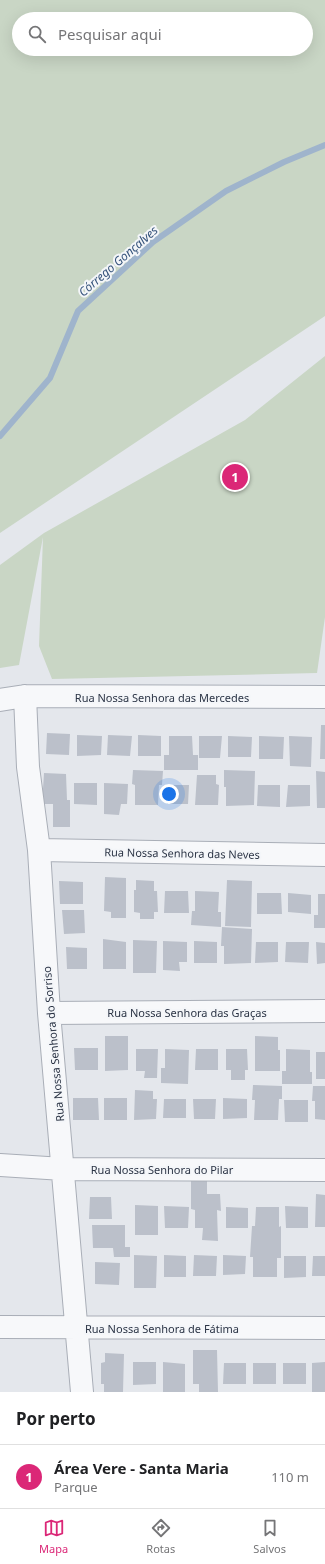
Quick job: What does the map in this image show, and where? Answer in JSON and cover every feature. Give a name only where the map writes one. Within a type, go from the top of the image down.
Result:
[{"type":"street","name":"Rua Nossa Senhora das Mercedes","points":[[0,700],[25,696],[325,697]]},
{"type":"street","name":"Rua Nossa Senhora do Sorriso","points":[[25,696],[28,767],[39,850],[49,1013],[82,1392]]},
{"type":"street","name":"Rua Nossa Senhora das Neves","points":[[39,850],[325,855]]},
{"type":"street","name":"Rua Nossa Senhora das Graças","points":[[49,1013],[325,1011]]},
{"type":"street","name":"Rua Nossa Senhora do Pilar","points":[[0,1165],[63,1169],[325,1170]]},
{"type":"street","name":"Rua Nossa Senhora de Fátima","points":[[0,1327],[325,1328]]},
{"type":"green space","points":[[0,0],[325,0],[325,316],[0,533]]},
{"type":"green space","points":[[325,356],[325,617],[317,673],[52,679],[39,646],[43,537],[19,665],[0,668],[0,565],[44,533],[245,420]]},
{"type":"building","points":[[321,725],[325,725],[325,759],[320,759]]},
{"type":"building","points":[[47,733],[70,734],[69,755],[46,754]]},
{"type":"building","points":[[77,735],[102,736],[101,755],[77,756]]},
{"type":"building","points":[[108,735],[132,736],[130,756],[107,755]]},
{"type":"building","points":[[138,735],[161,736],[161,756],[138,756]]},
{"type":"building","points":[[169,736],[192,736],[193,755],[198,755],[198,770],[164,770],[164,755],[169,755]]},
{"type":"building","points":[[199,736],[222,736],[220,758],[199,758]]},
{"type":"building","points":[[228,736],[252,737],[251,757],[228,757]]},
{"type":"building","points":[[259,736],[284,737],[283,759],[259,759]]},
{"type":"building","points":[[289,736],[312,737],[311,767],[290,766]]},
{"type":"building","points":[[133,770],[163,771],[162,785],[159,785],[158,805],[135,805],[135,785],[132,784]]},
{"type":"building","points":[[224,770],[255,771],[254,805],[226,806]]},
{"type":"building","points":[[316,771],[325,772],[325,808],[317,808]]},
{"type":"building","points":[[44,773],[66,774],[67,800],[70,800],[70,827],[53,827],[53,804],[42,804],[36,788],[43,789]]},
{"type":"building","points":[[197,775],[216,775],[216,784],[219,785],[218,805],[195,805]]},
{"type":"building","points":[[74,783],[97,783],[97,805],[74,804]]},
{"type":"building","points":[[104,783],[128,784],[127,804],[121,804],[119,815],[104,814]]},
{"type":"building","points":[[166,785],[189,785],[188,804],[167,804]]},
{"type":"building","points":[[258,785],[280,785],[280,807],[257,806]]},
{"type":"building","points":[[288,785],[310,785],[310,806],[286,807]]},
{"type":"building","points":[[105,877],[126,878],[126,918],[111,918],[111,912],[104,911]]},
{"type":"building","points":[[136,880],[154,881],[154,891],[157,891],[158,912],[154,912],[154,919],[140,919],[140,913],[134,912],[134,890],[136,890]]},
{"type":"building","points":[[227,880],[252,881],[251,927],[225,926]]},
{"type":"building","points":[[59,881],[83,882],[83,904],[60,904]]},
{"type":"building","points":[[165,891],[188,891],[189,913],[164,913]]},
{"type":"building","points":[[195,891],[219,892],[218,912],[221,912],[221,927],[191,925],[192,911],[195,911]]},
{"type":"building","points":[[257,893],[281,893],[282,914],[257,914]]},
{"type":"building","points":[[288,893],[311,895],[311,914],[288,912]]},
{"type":"building","points":[[318,894],[325,894],[325,928],[314,928],[314,915],[318,915]]},
{"type":"building","points":[[62,910],[84,910],[85,933],[64,934]]},
{"type":"building","points":[[222,927],[252,929],[251,963],[224,964],[224,946],[221,946]]},
{"type":"building","points":[[103,939],[126,942],[126,969],[103,969]]},
{"type":"building","points":[[133,940],[157,941],[156,973],[133,973]]},
{"type":"building","points":[[163,941],[187,942],[187,962],[179,962],[180,971],[163,970]]},
{"type":"building","points":[[194,941],[217,942],[217,963],[194,963]]},
{"type":"building","points":[[256,942],[278,942],[278,962],[255,963]]},
{"type":"building","points":[[286,942],[309,942],[308,963],[285,962]]},
{"type":"building","points":[[316,942],[325,943],[325,963],[317,964]]},
{"type":"building","points":[[66,947],[87,948],[87,969],[67,969]]},
{"type":"building","points":[[105,1036],[128,1036],[128,1070],[105,1071]]},
{"type":"building","points":[[255,1036],[278,1037],[278,1050],[280,1050],[280,1071],[255,1071]]},
{"type":"building","points":[[74,1048],[98,1048],[98,1070],[75,1070]]},
{"type":"building","points":[[136,1049],[158,1049],[157,1078],[144,1078],[145,1071],[136,1071]]},
{"type":"building","points":[[165,1049],[189,1050],[188,1084],[161,1083],[161,1068],[165,1068]]},
{"type":"building","points":[[196,1049],[218,1049],[218,1070],[195,1070]]},
{"type":"building","points":[[226,1049],[247,1049],[248,1070],[245,1070],[245,1080],[231,1080],[231,1070],[226,1070]]},
{"type":"building","points":[[286,1049],[310,1050],[310,1072],[312,1072],[312,1084],[282,1084],[282,1071],[286,1071]]},
{"type":"building","points":[[316,1052],[325,1052],[325,1079],[316,1079]]},
{"type":"building","points":[[253,1085],[282,1086],[282,1099],[279,1099],[278,1120],[254,1120],[255,1100],[252,1100]]},
{"type":"building","points":[[313,1086],[325,1086],[325,1120],[315,1119],[315,1101],[312,1101]]},
{"type":"building","points":[[135,1090],[153,1091],[153,1099],[157,1099],[156,1119],[134,1120]]},
{"type":"building","points":[[73,1098],[98,1098],[99,1120],[73,1120]]},
{"type":"building","points":[[104,1098],[127,1098],[127,1120],[104,1120]]},
{"type":"building","points":[[223,1098],[247,1099],[247,1118],[223,1119]]},
{"type":"building","points":[[164,1099],[186,1099],[186,1118],[163,1118]]},
{"type":"building","points":[[193,1099],[216,1099],[215,1119],[194,1119]]},
{"type":"building","points":[[284,1100],[308,1100],[308,1122],[285,1122]]},
{"type":"building","points":[[191,1181],[207,1181],[207,1194],[220,1194],[221,1211],[217,1210],[218,1241],[202,1240],[203,1228],[195,1228],[195,1210],[191,1209]]},
{"type":"building","points":[[316,1194],[325,1195],[325,1227],[315,1227]]},
{"type":"building","points":[[90,1197],[111,1197],[112,1219],[89,1219]]},
{"type":"building","points":[[135,1205],[158,1206],[158,1235],[135,1235]]},
{"type":"building","points":[[164,1206],[189,1207],[188,1228],[165,1228]]},
{"type":"building","points":[[285,1206],[308,1207],[308,1228],[286,1228]]},
{"type":"building","points":[[226,1207],[248,1208],[248,1228],[226,1228]]},
{"type":"building","points":[[256,1207],[279,1207],[279,1227],[281,1226],[281,1258],[277,1258],[277,1277],[253,1277],[253,1257],[250,1257],[252,1226],[255,1226]]},
{"type":"building","points":[[92,1225],[125,1225],[125,1247],[130,1247],[130,1257],[114,1257],[113,1248],[93,1248]]},
{"type":"building","points":[[134,1255],[157,1256],[156,1288],[134,1288]]},
{"type":"building","points":[[164,1255],[186,1256],[186,1277],[164,1277]]},
{"type":"building","points":[[194,1255],[217,1256],[216,1276],[193,1276]]},
{"type":"building","points":[[223,1255],[246,1256],[245,1274],[223,1275]]},
{"type":"building","points":[[284,1256],[306,1256],[306,1277],[284,1278]]},
{"type":"building","points":[[313,1256],[325,1256],[325,1276],[312,1276]]},
{"type":"building","points":[[95,1262],[120,1263],[119,1285],[95,1284]]},
{"type":"building","points":[[193,1350],[217,1350],[218,1392],[199,1392],[199,1384],[193,1384]]},
{"type":"building","points":[[105,1353],[124,1354],[123,1392],[104,1392],[104,1384],[101,1384],[101,1363],[105,1362]]},
{"type":"building","points":[[133,1362],[156,1362],[156,1384],[133,1385]]},
{"type":"building","points":[[163,1362],[185,1364],[185,1392],[163,1392]]},
{"type":"building","points":[[325,1362],[325,1392],[312,1392],[312,1363]]},
{"type":"building","points":[[224,1363],[246,1363],[246,1384],[223,1384]]},
{"type":"building","points":[[253,1363],[276,1363],[276,1384],[253,1384]]},
{"type":"building","points":[[283,1363],[306,1363],[306,1384],[283,1384]]},
{"type":"waterway","name":"Córrego Gonçalves","points":[[0,436],[50,378],[78,311],[153,242],[226,191],[284,162],[325,145]]},
{"type":"place","name":"Área Vere - Santa Maria","points":[[235,477]]}]
